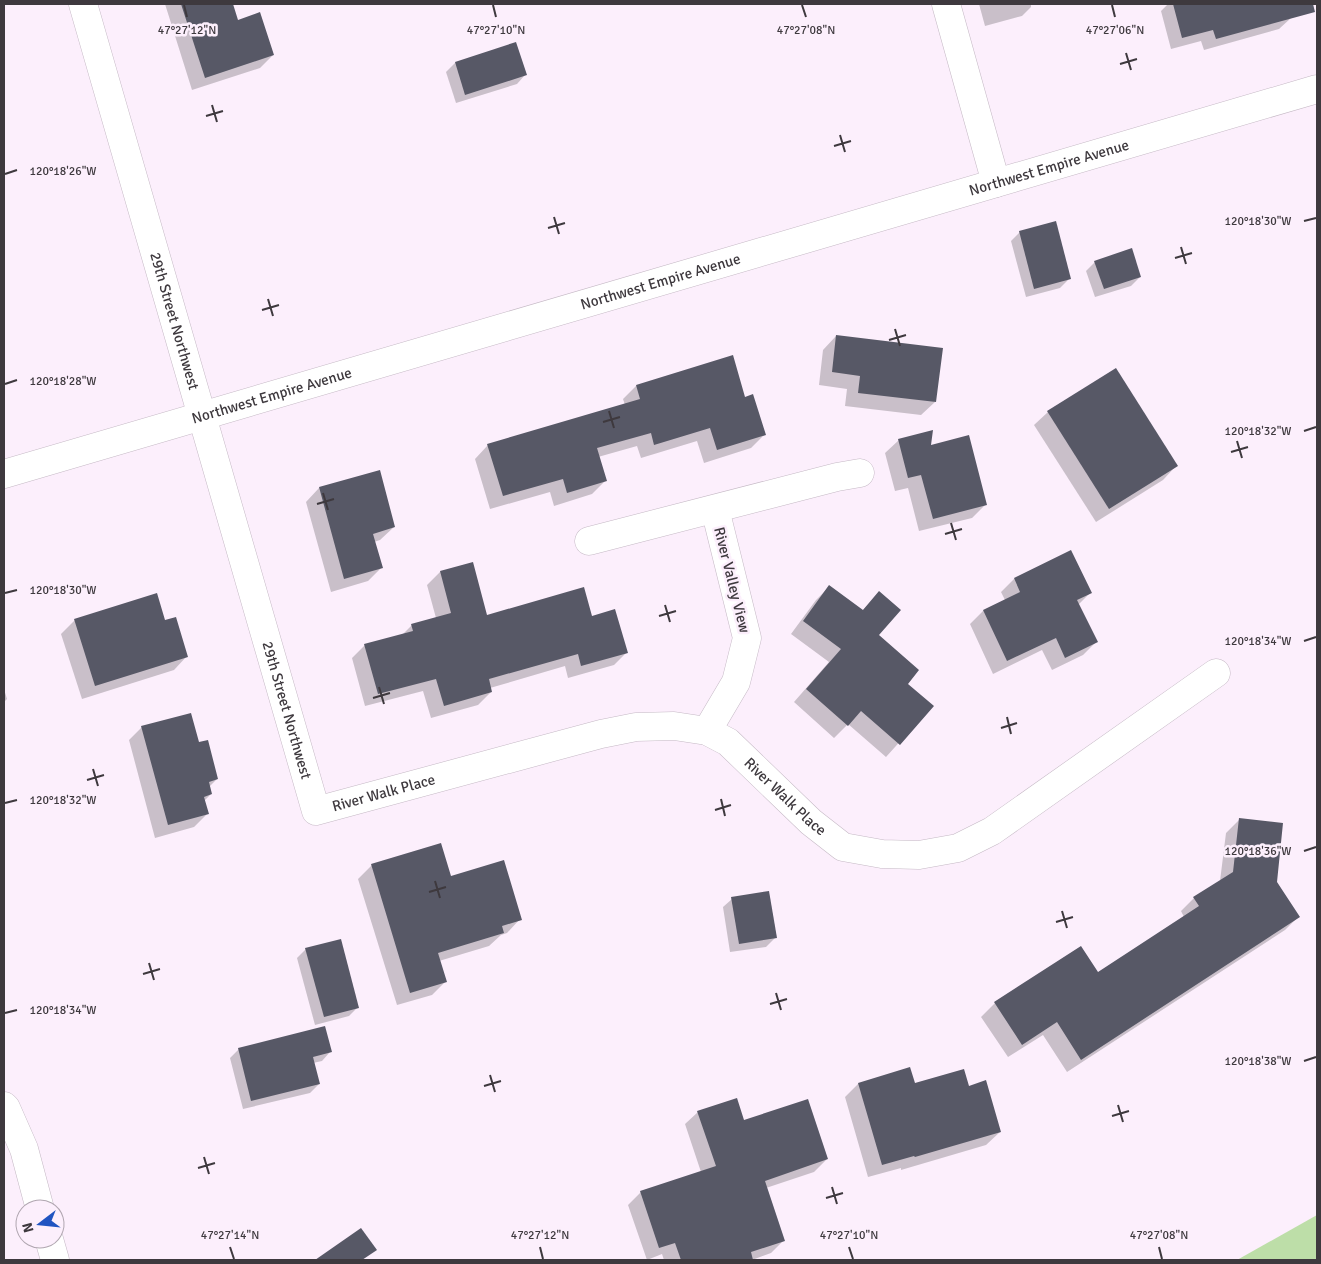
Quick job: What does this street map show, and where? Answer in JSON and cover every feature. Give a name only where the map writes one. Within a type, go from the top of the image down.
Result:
[{"type":"street","name":"29th Street Northwest","points":[[83,4],[316,811]]},
{"type":"street","points":[[946,4],[996,183]]},
{"type":"street","name":"Northwest Empire Avenue","points":[[4,474],[1317,90]]},
{"type":"street","name":"River Valley View","points":[[589,541],[837,477],[860,473]]},
{"type":"street","name":"River Valley View","points":[[707,731],[736,682],[747,638],[715,509]]},
{"type":"street","name":"River Walk Place","points":[[316,811],[591,737],[627,729],[674,726],[707,731],[728,742],[811,822],[843,847],[882,854],[919,855],[958,848],[992,831],[1216,673]]},
{"type":"street","points":[[4,1106],[24,1149],[37,1199]]},
{"type":"green space","points":[[1317,1215],[1317,1260],[1237,1260]]},
{"type":"building","points":[[181,4],[233,4],[238,20],[260,12],[274,55],[205,78]]},
{"type":"building","points":[[1173,4],[1313,4],[1315,12],[1216,39],[1213,30],[1182,38]]},
{"type":"building","points":[[516,42],[527,75],[465,95],[455,62]]},
{"type":"building","points":[[1056,221],[1071,279],[1034,289],[1019,231]]},
{"type":"building","points":[[1132,248],[1141,277],[1104,289],[1094,261]]},
{"type":"building","points":[[836,335],[943,348],[936,402],[858,393],[860,376],[832,372]]},
{"type":"building","points":[[733,355],[745,397],[753,394],[766,435],[717,450],[710,428],[654,445],[651,433],[597,448],[607,481],[567,493],[563,479],[503,496],[487,444],[640,399],[636,385]]},
{"type":"building","points":[[1116,368],[1178,466],[1109,509],[1047,411]]},
{"type":"building","points":[[933,430],[931,445],[969,435],[987,505],[933,519],[921,475],[908,478],[898,439]]},
{"type":"building","points":[[380,470],[395,527],[373,534],[383,568],[344,579],[319,487]]},
{"type":"building","points":[[1071,550],[1092,593],[1077,600],[1098,642],[1065,658],[1056,638],[1007,661],[983,610],[1020,592],[1014,578]]},
{"type":"building","points":[[473,562],[487,615],[584,587],[592,616],[615,609],[628,653],[581,666],[578,654],[489,679],[492,692],[444,706],[436,679],[378,694],[364,644],[413,631],[411,624],[451,613],[440,571]]},
{"type":"building","points":[[829,585],[863,610],[879,591],[901,610],[879,635],[919,670],[908,684],[934,706],[900,745],[861,711],[848,726],[806,689],[841,649],[803,621]]},
{"type":"building","points":[[157,593],[165,620],[176,617],[188,657],[95,686],[74,619]]},
{"type":"building","points":[[191,713],[199,742],[208,740],[218,779],[209,782],[212,794],[204,797],[209,814],[168,825],[141,726]]},
{"type":"building","points":[[1239,818],[1283,823],[1277,882],[1300,917],[1081,1060],[1057,1022],[1022,1045],[994,1002],[1081,946],[1098,972],[1199,906],[1193,897],[1233,872]]},
{"type":"building","points":[[441,843],[451,876],[504,860],[522,920],[502,926],[504,933],[438,953],[447,982],[410,993],[371,864]]},
{"type":"building","points":[[769,891],[777,938],[739,944],[731,897]]},
{"type":"building","points":[[341,939],[359,1008],[324,1017],[305,948]]},
{"type":"building","points":[[325,1026],[332,1052],[313,1057],[320,1084],[251,1101],[238,1048]]},
{"type":"building","points":[[910,1067],[915,1083],[964,1069],[969,1086],[986,1080],[1001,1132],[882,1165],[858,1083]]},
{"type":"building","points":[[737,1098],[744,1120],[808,1099],[828,1159],[765,1181],[785,1241],[751,1252],[753,1260],[681,1260],[675,1243],[659,1248],[640,1191],[716,1166],[697,1111]]},
{"type":"building","points":[[361,1228],[377,1250],[362,1260],[315,1260]]}]
